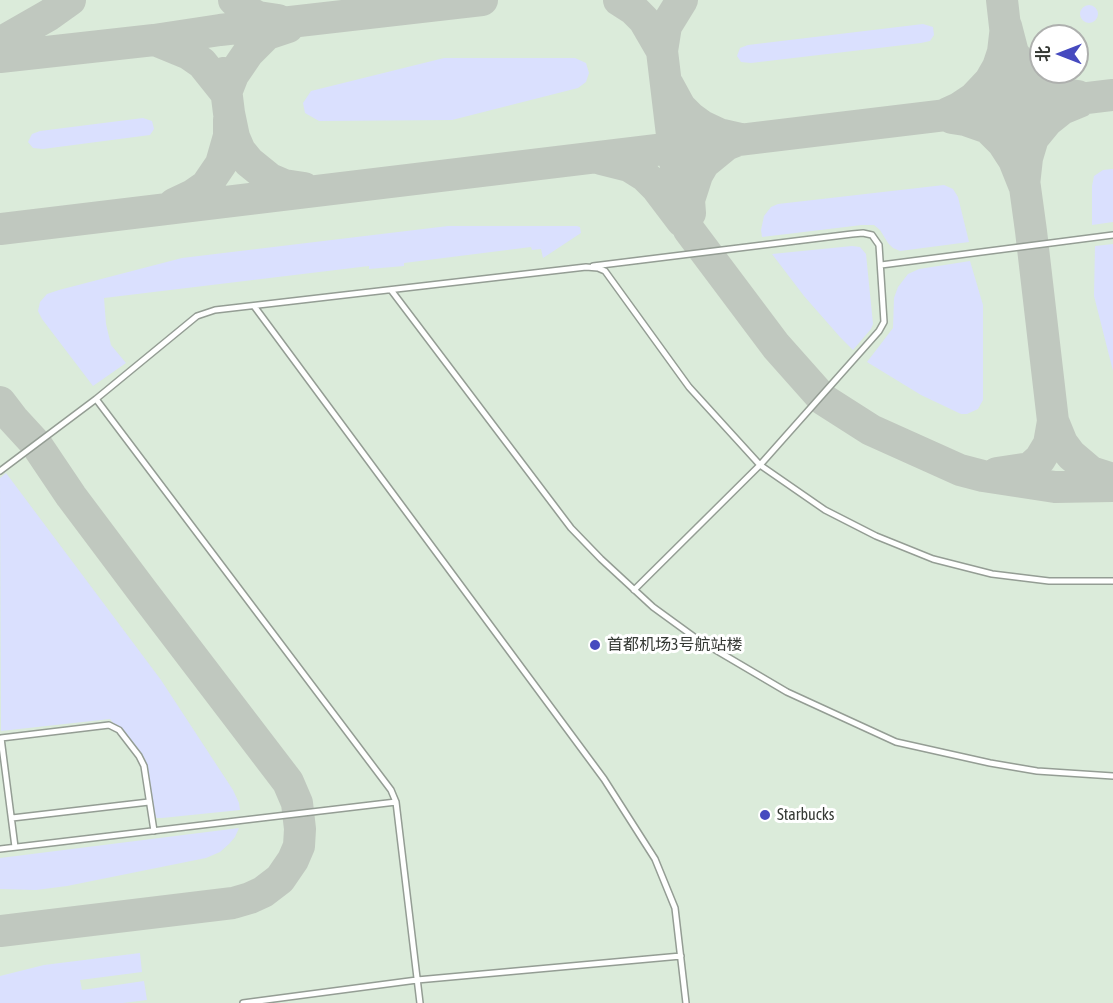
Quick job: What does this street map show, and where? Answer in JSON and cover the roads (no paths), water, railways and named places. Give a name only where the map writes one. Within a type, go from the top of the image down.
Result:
[{"type":"lane","points":[[0,471],[96,399],[198,316],[215,310],[863,233],[872,235],[879,245],[881,265],[884,322],[879,332],[760,465],[634,590]]},
{"type":"lane","points":[[881,265],[1113,235]]},
{"type":"lane","points":[[586,267],[605,271],[690,387],[760,465],[825,510],[876,536],[933,559],[992,574],[1049,581],[1113,581]]},
{"type":"lane","points":[[391,290],[572,528],[601,559],[653,607],[697,639],[787,692],[896,742],[1037,771],[1113,776]]},
{"type":"lane","points":[[254,306],[604,779],[655,858],[675,908],[686,1003]]},
{"type":"lane","points":[[96,399],[391,790],[396,802],[420,1003]]},
{"type":"lane","points":[[1,738],[109,725],[119,730],[144,766],[154,831]]},
{"type":"lane","points":[[0,729],[15,847]]},
{"type":"lane","points":[[12,818],[149,802]]},
{"type":"lane","points":[[0,849],[396,802]]},
{"type":"lane","points":[[243,1003],[417,980],[681,956]]},
{"type":"place","name":"首都机场3号航站楼","points":[[595,645]]},
{"type":"place","name":"Starbucks","points":[[765,815]]}]
